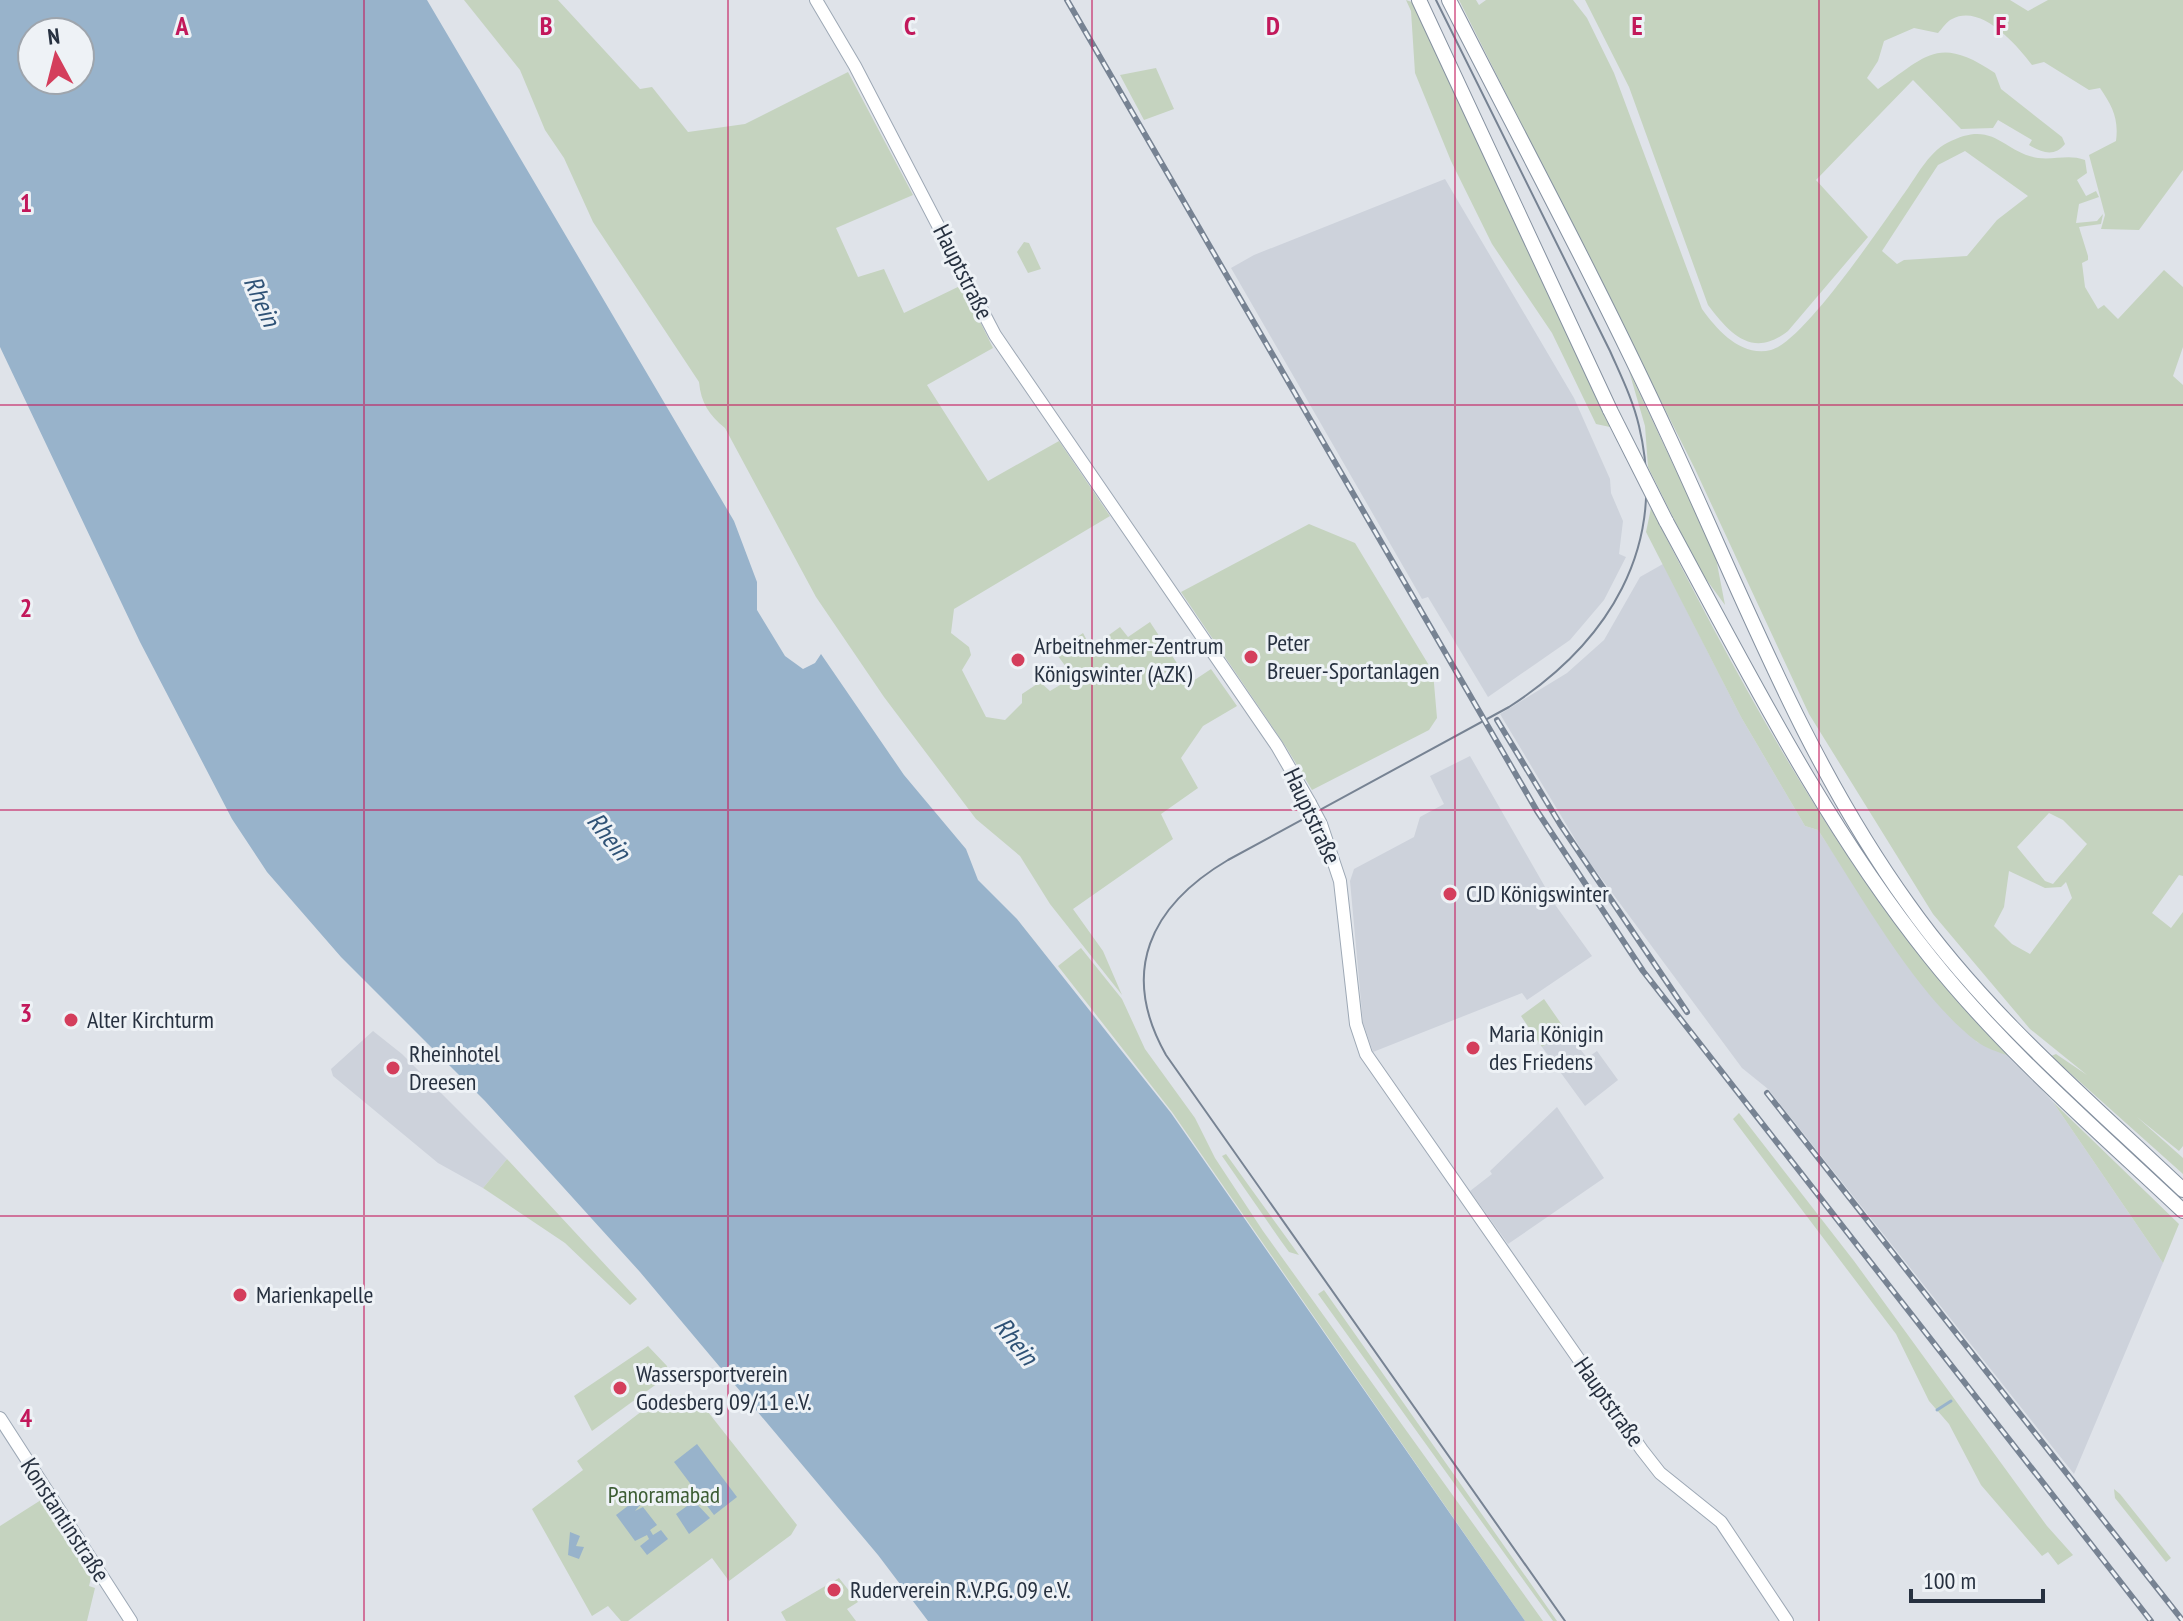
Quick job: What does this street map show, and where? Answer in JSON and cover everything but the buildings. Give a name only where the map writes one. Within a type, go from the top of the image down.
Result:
[{"type":"highway","points":[[1419,0],[1610,410],[1666,521],[1840,831],[1906,927],[1955,987],[2019,1057],[2183,1211]]},
{"type":"highway","points":[[1449,0],[1669,436],[1796,717],[1852,819],[1907,904],[1997,1013],[2182,1188]]},
{"type":"main road","name":"Hauptstraße","points":[[816,0],[855,66],[995,335],[1269,734],[1321,824],[1342,889],[1356,1024],[1366,1054],[1642,1450],[1660,1473],[1721,1522],[1787,1621]]},
{"type":"main road","name":"Konstantinstraße","points":[[0,1418],[131,1621]]},
{"type":"shaded area","points":[[1445,179],[1574,398],[1610,479],[1611,493],[1623,521],[1619,554],[1626,557],[1604,600],[1570,640],[1488,697],[1428,597],[1422,599],[1231,268],[1254,255]]},
{"type":"shaded area","points":[[1663,564],[1741,717],[1805,826],[1818,830],[1901,956],[1977,1042],[2009,1056],[2053,1102],[2163,1263],[2074,1474],[1768,1089],[1742,1068],[1587,859],[1500,714],[1567,673],[1604,640],[1640,577]]},
{"type":"shaded area","name":"CJD Königswinter","points":[[1470,756],[1556,906],[1592,956],[1527,1000],[1522,993],[1373,1052],[1363,1023],[1350,881],[1354,869],[1414,837],[1420,817],[1444,804],[1430,776]]},
{"type":"shaded area","points":[[1562,1025],[1587,1058],[1597,1051],[1618,1080],[1585,1106],[1542,1047],[1551,1041],[1552,1031]]},
{"type":"shaded area","points":[[373,1031],[402,1054],[507,1159],[483,1188],[438,1163],[333,1076],[331,1069]]},
{"type":"shaded area","points":[[1557,1107],[1604,1178],[1508,1244],[1470,1191],[1492,1174],[1490,1171]]},
{"type":"green space","points":[[464,0],[558,0],[640,89],[652,87],[688,132],[745,124],[848,72],[913,195],[836,228],[858,277],[884,269],[904,313],[962,285],[993,348],[927,385],[988,481],[1059,441],[1110,516],[954,609],[951,633],[969,647],[971,655],[962,670],[986,717],[1005,720],[1022,703],[1022,694],[1040,682],[1050,691],[1060,685],[1060,678],[1069,671],[1055,652],[1083,633],[1091,648],[1120,627],[1128,637],[1150,622],[1190,683],[1211,669],[1237,706],[1203,726],[1181,758],[1198,788],[1161,814],[1173,839],[1073,909],[1103,951],[1122,995],[1050,904],[1020,856],[976,819],[884,697],[816,597],[725,428],[707,408],[699,382],[593,222],[564,158],[545,130],[520,70]]},
{"type":"green space","points":[[1406,0],[1412,2],[1610,427],[1596,424],[1552,333],[1492,244],[1451,161],[1415,73],[1411,11]]},
{"type":"green space","points":[[1459,0],[1476,0],[1479,5],[1486,0],[1573,0],[1587,18],[1614,73],[1702,309],[1731,340],[1750,350],[1771,350],[1803,326],[1843,278],[1930,157],[1947,143],[1976,134],[1987,135],[2038,158],[2073,157],[2085,160],[2087,173],[2077,180],[2086,196],[2096,191],[2099,197],[2079,204],[2076,223],[2097,221],[2103,214],[2101,224],[2079,227],[2088,256],[2088,260],[2082,263],[2085,287],[2098,309],[2104,305],[2118,319],[2164,270],[2183,287],[2183,347],[2173,376],[2183,385],[2183,876],[2179,875],[2152,913],[2171,928],[2183,912],[2183,1146],[2179,1151],[2137,1117],[2183,1158],[2183,1174],[2051,1056],[2056,1054],[2087,1075],[2030,1029],[1933,914],[1809,714],[1695,469]],"holes":[[[1965,151],[2028,196],[1997,220],[1967,256],[1904,260],[1897,264],[1882,251],[1938,165]],[[2049,813],[2063,820],[2087,844],[2053,884],[2045,881],[2017,847]],[[2009,871],[2045,888],[2061,887],[2066,882],[2072,898],[2030,954],[2012,944],[1994,926],[2004,907]]]},
{"type":"green space","points":[[1585,0],[2010,0],[2028,11],[2048,0],[2183,0],[2183,170],[2139,230],[2101,229],[2105,215],[2089,155],[2116,141],[2117,133],[2114,113],[2100,88],[2089,90],[2044,62],[2032,65],[2008,37],[1975,17],[1952,19],[1938,33],[1914,28],[1884,41],[1878,61],[1867,78],[1878,89],[1933,54],[1945,52],[1959,55],[1995,73],[2001,89],[2062,137],[2065,144],[2053,152],[2039,150],[2029,145],[2032,140],[1998,120],[1993,128],[1961,129],[1913,80],[1816,180],[1868,237],[1788,331],[1764,343],[1753,343],[1734,333],[1708,305],[1629,87]]},
{"type":"green space","points":[[1156,68],[1174,109],[1144,120],[1120,75]]},
{"type":"green space","points":[[1024,242],[1029,243],[1041,269],[1028,273],[1017,252]]},
{"type":"green space","points":[[1629,371],[1715,553],[1725,605],[1700,571],[1648,467],[1645,426]]},
{"type":"green space","points":[[1651,508],[1767,725],[1854,865],[1953,995],[2009,1056],[1976,1041],[1932,998],[1890,942],[1818,830],[1805,826],[1741,717],[1646,532]]},
{"type":"green space","points":[[1309,524],[1355,543],[1433,672],[1437,718],[1429,730],[1312,790],[1181,592]]},
{"type":"green space","points":[[1081,948],[1122,999],[1145,1049],[1195,1118],[1215,1158],[1263,1231],[1543,1621],[1525,1621],[1172,1112],[1058,966]]},
{"type":"green space","points":[[1544,999],[1562,1025],[1552,1031],[1551,1041],[1542,1047],[1521,1016]]},
{"type":"green space","points":[[2053,1102],[2179,1224],[2163,1263]]},
{"type":"green space","points":[[1739,1113],[1854,1261],[2047,1526],[2073,1555],[2058,1565],[2048,1552],[2042,1556],[1981,1485],[1949,1424],[1929,1401],[1896,1334],[1733,1119]]},
{"type":"green space","points":[[1226,1154],[1299,1255],[1289,1252],[1281,1241],[1222,1156]]},
{"type":"green space","points":[[507,1159],[637,1299],[630,1305],[565,1243],[483,1188]]},
{"type":"green space","points":[[1324,1290],[1557,1621],[1553,1621],[1318,1294]]},
{"type":"green space","name":"Wassersportverein Godesberg 09/11 e.V.","points":[[648,1346],[667,1366],[669,1375],[592,1431],[574,1396]]},
{"type":"green space","name":"Panoramabad","points":[[668,1391],[682,1409],[697,1398],[797,1525],[791,1535],[729,1581],[712,1558],[628,1621],[621,1621],[608,1606],[592,1616],[532,1509],[583,1470],[577,1461]]},
{"type":"green space","points":[[2114,1489],[2171,1558],[2166,1562],[2115,1498]]},
{"type":"green space","points":[[41,1500],[91,1578],[89,1586],[95,1588],[87,1621],[0,1621],[0,1526]]},
{"type":"green space","name":"Ruderverein R.V.P.G. 09 e.V.","points":[[839,1578],[858,1602],[847,1609],[856,1621],[786,1621],[781,1612]]},
{"type":"water","name":"Rhein","points":[[0,0],[427,0],[734,521],[757,582],[757,610],[785,656],[803,669],[815,663],[821,654],[904,775],[966,849],[978,880],[1017,919],[1171,1113],[1525,1621],[928,1621],[878,1555],[640,1272],[485,1101],[341,957],[267,872],[232,819],[140,642],[0,347]]},
{"type":"water","points":[[697,1444],[737,1497],[714,1515],[674,1462]]},
{"type":"water","points":[[637,1499],[641,1504],[635,1511],[643,1507],[657,1525],[650,1530],[653,1535],[661,1530],[668,1539],[647,1555],[640,1546],[649,1539],[647,1535],[635,1541],[616,1515]]},
{"type":"water","points":[[694,1501],[710,1518],[689,1534],[676,1514]]},
{"type":"water","points":[[570,1532],[580,1536],[576,1546],[584,1547],[579,1559],[568,1555]]},
{"type":"waterway","points":[[1937,1410],[1951,1401]]},
{"type":"tram line","points":[[1436,0],[1630,397],[1639,426],[1646,470],[1645,512],[1637,552],[1622,588],[1601,622],[1575,653],[1544,682],[1509,707],[1228,860],[1201,878],[1179,898],[1162,920],[1150,944],[1144,969],[1145,996],[1152,1025],[1166,1055],[1565,1621]]},
{"type":"railway","points":[[1067,0],[1537,811],[1643,971],[2151,1621]]},
{"type":"railway","points":[[1497,720],[1560,824],[1687,1012]]},
{"type":"railway","points":[[1767,1093],[2183,1621]]},
{"type":"place","name":"Peter Breuer-Sportanlagen","points":[[1251,657]]},
{"type":"place","name":"Arbeitnehmer-Zentrum Königswinter (AZK)","points":[[1018,660]]},
{"type":"place","name":"CJD Königswinter","points":[[1450,894]]},
{"type":"place","name":"Alter Kirchturm","points":[[71,1020]]},
{"type":"place","name":"Maria Königin des Friedens","points":[[1473,1048]]},
{"type":"place","name":"Rheinhotel Dreesen","points":[[393,1068]]},
{"type":"place","name":"Marienkapelle","points":[[240,1295]]},
{"type":"place","name":"Wassersportverein Godesberg 09/11 e.V.","points":[[620,1388]]},
{"type":"place","name":"Ruderverein R.V.P.G. 09 e.V.","points":[[834,1590]]}]
